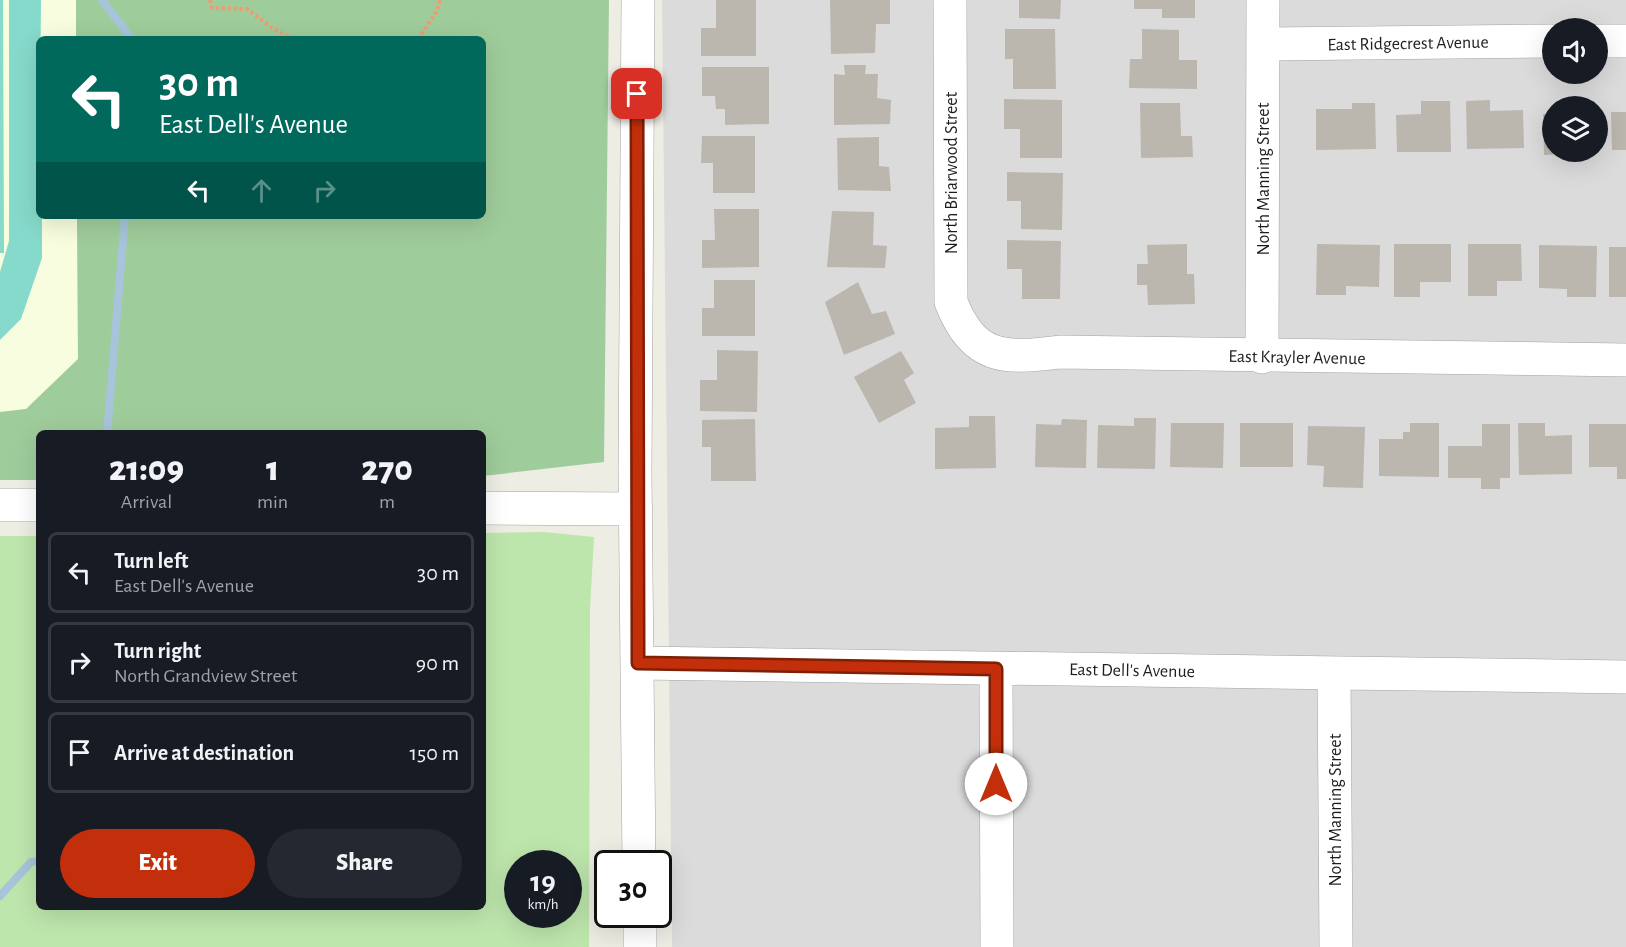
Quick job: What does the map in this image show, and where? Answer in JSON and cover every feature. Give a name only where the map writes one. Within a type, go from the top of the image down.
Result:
[{"type":"street","points":[[638,0],[636,509],[639,850]]},
{"type":"street","name":"North Briarwood Street","points":[[950,0],[951,303],[961,327],[972,339]]},
{"type":"street","name":"North Manning Street","points":[[1262,357],[1263,0]]},
{"type":"street","points":[[1608,41],[1626,40]]},
{"type":"street","name":"East Ridgecrest Avenue","points":[[1264,44],[1542,41]]},
{"type":"street","name":"East Krayler Avenue","points":[[972,339],[996,354],[1022,357],[1060,352],[1262,357],[1626,360]]},
{"type":"street","points":[[0,505],[36,505]]},
{"type":"street","points":[[486,508],[636,509]]},
{"type":"street","name":"East Dell's Avenue","points":[[638,663],[1626,677]]},
{"type":"street","points":[[996,669],[997,947]]},
{"type":"street","name":"North Manning Street","points":[[1334,673],[1336,947]]},
{"type":"street","points":[[640,928],[640,947]]},
{"type":"path","points":[[210,0],[212,8],[247,9],[288,36]]},
{"type":"path","points":[[420,36],[437,11],[440,0]]},
{"type":"shaded area","points":[[0,0],[76,0],[76,36],[36,36],[36,219],[77,219],[78,359],[26,409],[0,412]]},
{"type":"shaded area","points":[[0,0],[3,0],[4,253],[0,253]]},
{"type":"shaded area","points":[[9,0],[41,0],[41,36],[36,36],[36,219],[42,219],[42,258],[21,319],[0,340],[0,272],[9,241]]},
{"type":"shaded area","points":[[662,0],[1626,0],[1626,947],[672,947]]},
{"type":"green space","points":[[76,0],[609,0],[604,462],[486,476],[486,430],[36,430],[36,480],[0,480],[0,412],[26,409],[78,359],[77,219],[486,219],[486,36],[76,36]]},
{"type":"green space","points":[[544,532],[594,537],[590,609],[589,947],[0,947],[0,536],[36,536],[36,910],[486,910],[486,533]]},
{"type":"building","points":[[716,0],[756,0],[756,56],[701,56],[701,28],[716,28]]},
{"type":"building","points":[[830,0],[890,0],[890,24],[876,24],[875,53],[831,54]]},
{"type":"building","points":[[1019,0],[1061,0],[1060,19],[1019,18]]},
{"type":"building","points":[[1134,0],[1195,0],[1195,18],[1162,18],[1162,9],[1134,9]]},
{"type":"building","points":[[1005,29],[1055,29],[1056,89],[1013,89],[1013,59],[1005,59]]},
{"type":"building","points":[[1142,29],[1179,30],[1179,60],[1197,60],[1197,89],[1129,88],[1130,59],[1142,59]]},
{"type":"building","points":[[844,65],[866,65],[865,74],[878,74],[877,98],[891,100],[890,124],[834,125],[834,74],[845,75]]},
{"type":"building","points":[[702,67],[769,67],[769,124],[725,125],[725,109],[716,109],[715,96],[702,96]]},
{"type":"building","points":[[1004,99],[1062,100],[1062,158],[1020,158],[1020,129],[1004,129]]},
{"type":"building","points":[[1490,100],[1490,111],[1523,110],[1524,148],[1467,149],[1466,101]]},
{"type":"building","points":[[1421,101],[1450,101],[1451,152],[1397,152],[1396,115],[1421,114]]},
{"type":"building","points":[[1140,103],[1180,103],[1181,136],[1192,136],[1193,157],[1141,158]]},
{"type":"building","points":[[1352,103],[1375,103],[1376,149],[1316,150],[1316,109],[1352,109]]},
{"type":"building","points":[[1611,112],[1626,112],[1626,150],[1612,150]]},
{"type":"building","points":[[702,136],[755,136],[755,193],[713,193],[713,163],[701,163]]},
{"type":"building","points":[[879,137],[879,166],[889,167],[891,191],[838,190],[837,138]]},
{"type":"building","points":[[1007,172],[1063,173],[1062,230],[1021,229],[1021,201],[1007,201]]},
{"type":"building","points":[[714,209],[759,209],[759,267],[702,268],[702,240],[715,240]]},
{"type":"building","points":[[832,211],[874,212],[873,245],[887,246],[885,268],[827,267]]},
{"type":"building","points":[[1007,240],[1061,241],[1060,299],[1022,299],[1022,269],[1007,269]]},
{"type":"building","points":[[1187,244],[1187,274],[1194,274],[1195,304],[1148,305],[1147,285],[1137,285],[1137,264],[1148,264],[1147,245]]},
{"type":"building","points":[[1317,244],[1380,245],[1379,287],[1346,286],[1346,295],[1316,295]]},
{"type":"building","points":[[1394,244],[1451,244],[1451,282],[1420,282],[1420,297],[1394,297]]},
{"type":"building","points":[[1468,244],[1521,244],[1522,281],[1497,281],[1497,296],[1468,296]]},
{"type":"building","points":[[1539,245],[1597,246],[1596,297],[1567,297],[1567,289],[1539,288]]},
{"type":"building","points":[[1609,247],[1626,247],[1626,297],[1609,297]]},
{"type":"building","points":[[714,280],[755,280],[755,336],[702,336],[702,308],[714,308]]},
{"type":"building","points":[[858,282],[872,314],[886,311],[895,334],[844,355],[825,302]]},
{"type":"building","points":[[717,350],[758,351],[757,412],[700,411],[700,380],[717,380]]},
{"type":"building","points":[[901,351],[914,373],[904,380],[916,403],[879,423],[854,377]]},
{"type":"building","points":[[969,416],[995,416],[996,468],[935,469],[935,428],[969,427]]},
{"type":"building","points":[[1134,418],[1156,418],[1155,469],[1097,468],[1098,425],[1134,426]]},
{"type":"building","points":[[755,419],[756,481],[711,481],[711,447],[702,447],[702,420]]},
{"type":"building","points":[[1062,419],[1087,420],[1086,468],[1035,467],[1036,424],[1061,425]]},
{"type":"building","points":[[1171,423],[1224,423],[1223,468],[1170,467]]},
{"type":"building","points":[[1240,423],[1293,423],[1293,467],[1240,467]]},
{"type":"building","points":[[1410,423],[1439,423],[1439,477],[1379,476],[1379,439],[1403,439],[1403,432],[1410,432]]},
{"type":"building","points":[[1518,423],[1545,423],[1545,436],[1572,435],[1572,474],[1519,475]]},
{"type":"building","points":[[1482,424],[1510,424],[1510,478],[1500,478],[1500,489],[1481,489],[1481,478],[1448,478],[1448,446],[1482,446]]},
{"type":"building","points":[[1589,424],[1626,424],[1626,479],[1617,479],[1617,467],[1589,467]]},
{"type":"building","points":[[1308,426],[1365,427],[1363,488],[1323,487],[1324,466],[1307,465]]},
{"type":"waterway","points":[[102,0],[130,36]]},
{"type":"waterway","points":[[107,430],[125,219]]},
{"type":"waterway","points":[[0,896],[31,862],[36,861]]},
{"type":"route","points":[[637,94],[635,472],[638,663],[996,669],[996,784]]}]
